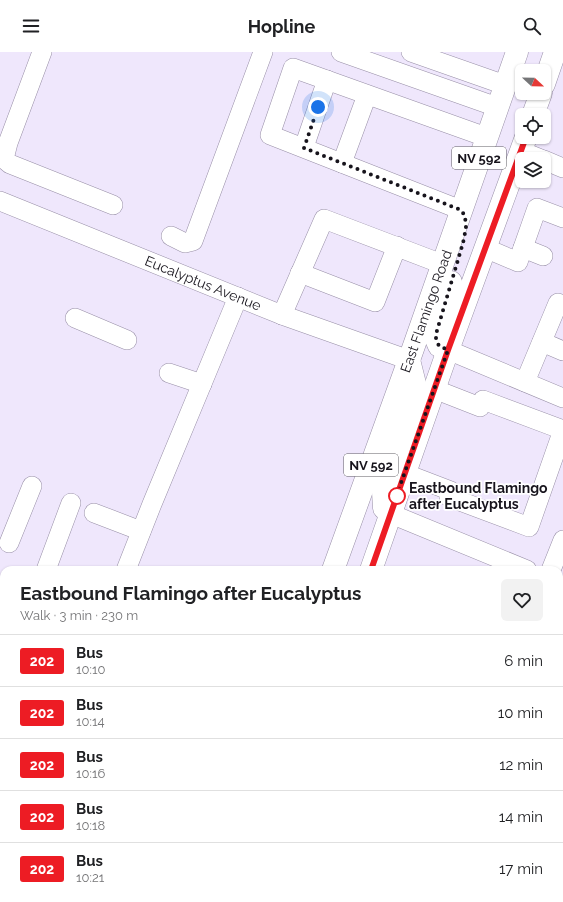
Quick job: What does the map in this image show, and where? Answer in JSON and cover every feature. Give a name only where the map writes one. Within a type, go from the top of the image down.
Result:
[{"type":"main road","name":"East Flamingo Road","points":[[334,566],[409,360],[517,52]]},
{"type":"main road","points":[[551,64],[555,52]]},
{"type":"main road","name":"NV 592","points":[[372,566],[404,473],[523,144]]},
{"type":"main road","points":[[448,350],[439,346],[436,339],[436,334],[463,243],[466,228],[465,216],[461,210]]},
{"type":"main road","points":[[391,514],[384,508],[383,492],[414,394],[415,384],[409,360]]},
{"type":"street","points":[[42,52],[8,143],[4,159],[10,164],[113,204]]},
{"type":"street","points":[[171,236],[185,243],[193,241],[263,52]]},
{"type":"street","points":[[341,52],[497,107]]},
{"type":"street","points":[[411,52],[506,85]]},
{"type":"street","points":[[426,82],[434,60]]},
{"type":"street","points":[[461,210],[270,135],[293,68],[486,137]]},
{"type":"street","points":[[304,148],[327,80]]},
{"type":"street","points":[[342,163],[367,95]]},
{"type":"street","points":[[523,144],[533,152]]},
{"type":"street","points":[[551,163],[563,168]]},
{"type":"street","name":"Eucalyptus Avenue","points":[[1,203],[282,315],[409,360]]},
{"type":"street","points":[[485,248],[518,262],[537,208],[563,218]]},
{"type":"street","points":[[282,315],[324,219],[442,264]]},
{"type":"street","points":[[300,273],[375,302],[397,246]]},
{"type":"street","points":[[523,248],[542,256]]},
{"type":"street","points":[[128,566],[238,297]]},
{"type":"street","points":[[525,382],[558,302],[563,304]]},
{"type":"street","points":[[75,318],[126,340]]},
{"type":"street","points":[[542,342],[563,351]]},
{"type":"street","points":[[448,350],[563,398]]},
{"type":"street","points":[[169,373],[202,384]]},
{"type":"street","points":[[404,473],[451,491],[449,497],[529,527],[563,430],[483,400],[480,407],[434,389]]},
{"type":"street","points":[[9,543],[32,486]]},
{"type":"street","points":[[47,566],[71,503]]},
{"type":"street","points":[[94,513],[141,531]]},
{"type":"street","points":[[391,514],[517,566]]},
{"type":"street","points":[[553,566],[563,540]]},
{"type":"bus line","name":"202","points":[[372,566],[434,389],[524,144]]},
{"type":"place","name":"Eastbound Flamingo after Eucalyptus","points":[[397,496]]},
{"type":"route","points":[[318,107],[304,148],[461,210],[465,216],[466,228],[463,243],[436,334],[436,339],[439,346],[448,350],[395,500],[397,496]]}]
